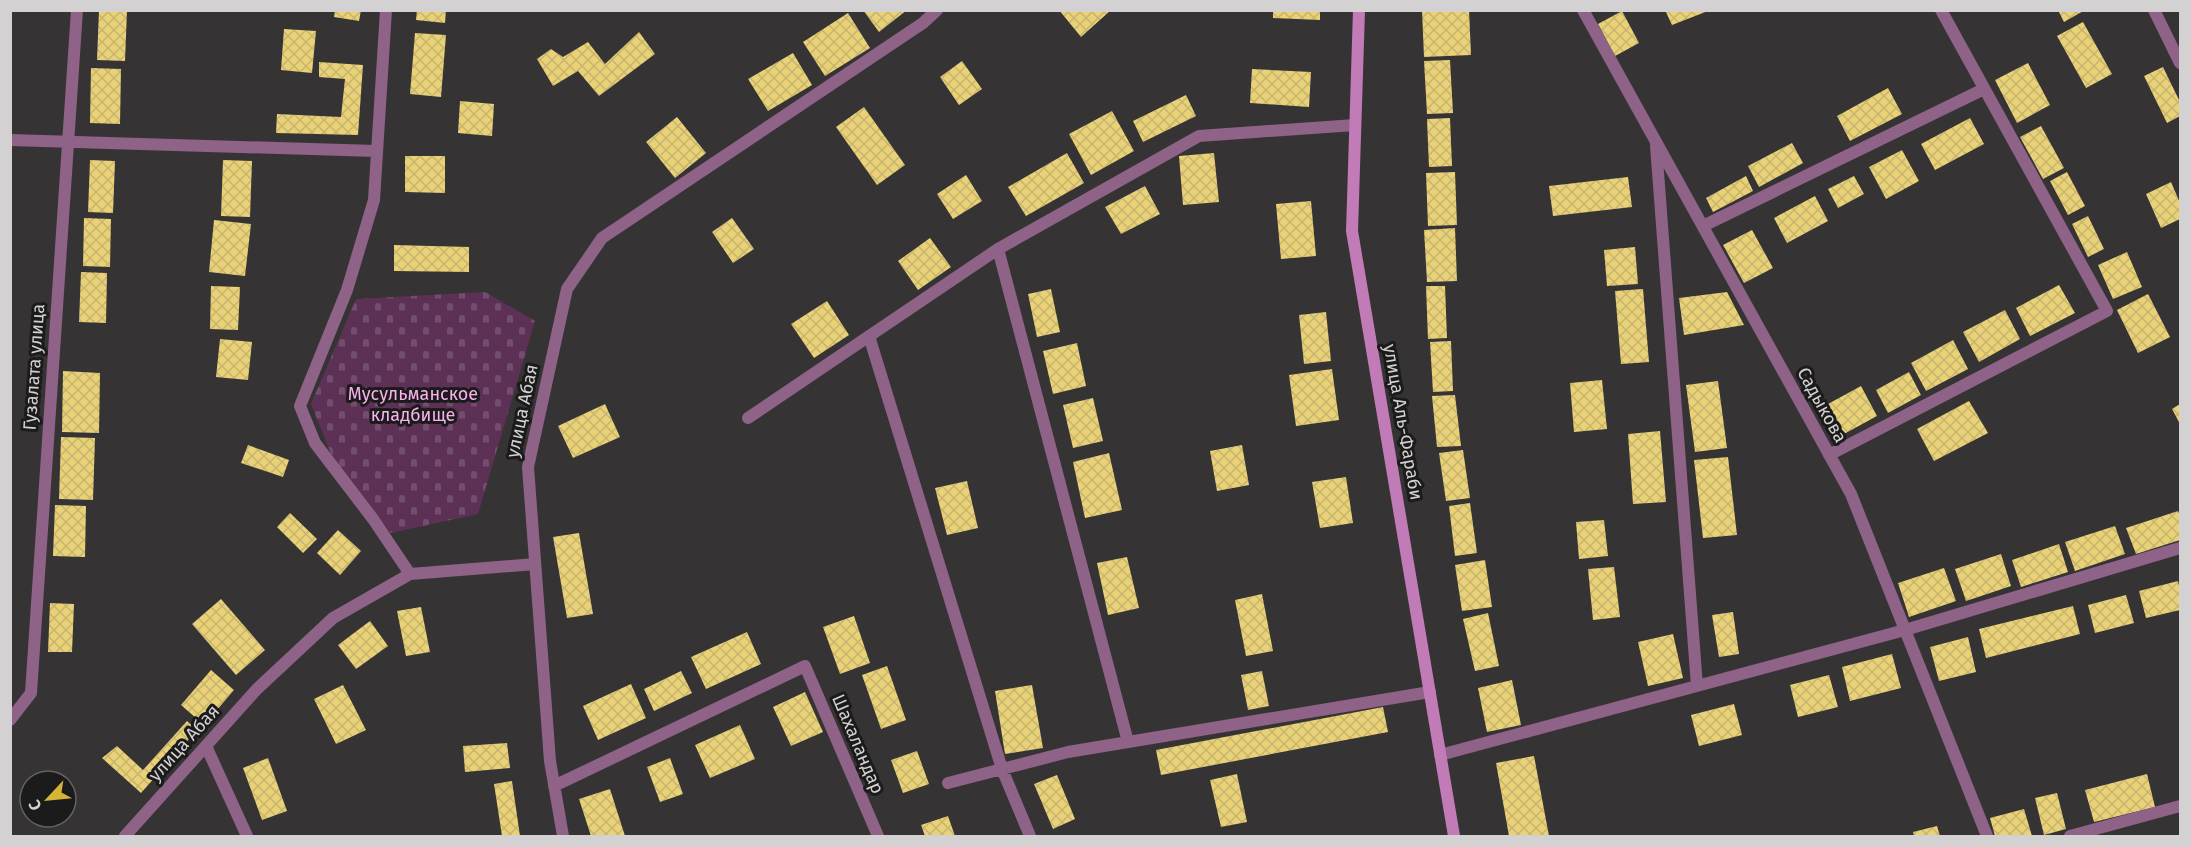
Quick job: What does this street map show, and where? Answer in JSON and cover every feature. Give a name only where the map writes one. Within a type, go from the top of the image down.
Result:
[{"type":"main road","name":"улица Аль-Фараби","points":[[1359,10],[1352,231],[1454,837]]},
{"type":"street","name":"Гузалата улица","points":[[10,720],[31,693],[77,10]]},
{"type":"street","points":[[386,10],[374,200],[347,290],[300,406],[315,443],[373,519],[410,574]]},
{"type":"street","name":"улица Абая","points":[[125,837],[257,689],[333,618],[410,574],[535,564],[528,467],[567,289],[602,238],[922,23],[937,10]]},
{"type":"street","name":"Садыкова","points":[[1583,10],[1851,494],[1987,837]]},
{"type":"street","points":[[1829,455],[2107,311],[1941,10]]},
{"type":"street","points":[[2154,10],[2179,54]]},
{"type":"street","points":[[1703,226],[1984,89]]},
{"type":"street","points":[[748,418],[998,249],[1199,136],[1355,125]]},
{"type":"street","points":[[10,140],[376,151]]},
{"type":"street","points":[[1655,140],[1697,686]]},
{"type":"street","points":[[998,249],[1128,742]]},
{"type":"street","points":[[869,336],[1002,769],[1030,837]]},
{"type":"street","points":[[1440,755],[1905,630],[2181,548]]},
{"type":"street","points":[[535,564],[550,761],[563,837]]},
{"type":"street","name":"Шахаландар","points":[[554,786],[805,666],[878,837]]},
{"type":"street","points":[[948,783],[1068,752],[1430,692]]},
{"type":"street","points":[[206,746],[247,837]]},
{"type":"street","points":[[2070,837],[2181,806]]},
{"type":"green space","name":"Мусульманское кладбище","points":[[485,292],[535,321],[478,514],[391,533],[347,494],[311,404],[356,299]]},
{"type":"building","points":[[99,10],[127,10],[125,61],[97,60]]},
{"type":"building","points":[[335,10],[361,10],[359,21],[334,17]]},
{"type":"building","points":[[417,10],[446,10],[445,23],[416,20]]},
{"type":"building","points":[[863,10],[907,10],[879,32]]},
{"type":"building","points":[[1059,10],[1111,10],[1081,37]]},
{"type":"building","points":[[1273,10],[1320,10],[1320,20],[1273,18]]},
{"type":"building","points":[[1422,10],[1469,10],[1471,55],[1424,57]]},
{"type":"building","points":[[1665,10],[1708,10],[1708,11],[1672,25]]},
{"type":"building","points":[[2058,10],[2085,10],[2064,22]]},
{"type":"building","points":[[1622,11],[1639,43],[1615,56],[1598,24]]},
{"type":"building","points":[[848,13],[870,48],[825,76],[803,42]]},
{"type":"building","points":[[2083,22],[2112,74],[2086,88],[2057,36]]},
{"type":"building","points":[[284,29],[316,31],[312,73],[281,70]]},
{"type":"building","points":[[639,32],[655,54],[599,96],[578,71],[553,86],[537,59],[551,49],[563,57],[588,42],[605,64]]},
{"type":"building","points":[[415,33],[446,35],[441,97],[410,94]]},
{"type":"building","points":[[793,53],[812,85],[768,111],[748,79]]},
{"type":"building","points":[[1450,60],[1453,113],[1427,114],[1424,61]]},
{"type":"building","points":[[962,61],[982,89],[959,105],[940,77]]},
{"type":"building","points":[[319,62],[363,65],[358,135],[276,133],[277,114],[341,117],[345,79],[319,77]]},
{"type":"building","points":[[2028,63],[2050,105],[2017,123],[1995,80]]},
{"type":"building","points":[[2163,67],[2180,102],[2180,116],[2167,123],[2144,76]]},
{"type":"building","points":[[91,68],[121,69],[120,124],[90,123]]},
{"type":"building","points":[[1252,69],[1311,72],[1309,107],[1250,103]]},
{"type":"building","points":[[1888,88],[1902,114],[1850,141],[1837,116]]},
{"type":"building","points":[[1186,95],[1196,116],[1143,142],[1133,121]]},
{"type":"building","points":[[460,101],[494,104],[492,136],[458,133]]},
{"type":"building","points":[[864,107],[905,165],[877,185],[836,127]]},
{"type":"building","points":[[1112,111],[1134,151],[1091,175],[1069,134]]},
{"type":"building","points":[[677,117],[706,153],[675,178],[646,142]]},
{"type":"building","points":[[1450,118],[1452,166],[1429,167],[1427,119]]},
{"type":"building","points":[[1970,118],[1984,144],[1935,170],[1921,144]]},
{"type":"building","points":[[2041,126],[2064,168],[2043,179],[2020,137]]},
{"type":"building","points":[[1792,143],[1803,163],[1759,187],[1748,166]]},
{"type":"building","points":[[1902,150],[1919,181],[1886,199],[1869,167]]},
{"type":"building","points":[[1067,153],[1084,183],[1026,216],[1008,187]]},
{"type":"building","points":[[1214,153],[1219,202],[1183,205],[1179,156]]},
{"type":"building","points":[[405,156],[445,156],[445,193],[405,192]]},
{"type":"building","points":[[90,160],[115,161],[113,213],[88,212]]},
{"type":"building","points":[[223,160],[252,161],[250,217],[221,216]]},
{"type":"building","points":[[1455,172],[1457,225],[1428,226],[1426,173]]},
{"type":"building","points":[[2067,172],[2085,206],[2068,215],[2050,181]]},
{"type":"building","points":[[966,175],[982,201],[953,219],[937,194]]},
{"type":"building","points":[[1746,176],[1753,191],[1713,212],[1706,198]]},
{"type":"building","points":[[1854,176],[1864,194],[1838,208],[1828,189]]},
{"type":"building","points":[[1628,177],[1632,207],[1553,216],[1549,186]]},
{"type":"building","points":[[2171,182],[2180,203],[2180,219],[2161,228],[2146,194]]},
{"type":"building","points":[[1145,186],[1160,214],[1121,234],[1105,207]]},
{"type":"building","points":[[1815,196],[1828,221],[1787,243],[1774,218]]},
{"type":"building","points":[[1311,201],[1316,256],[1281,259],[1276,204]]},
{"type":"building","points":[[2088,216],[2104,249],[2088,257],[2072,224]]},
{"type":"building","points":[[84,218],[111,219],[110,267],[83,266]]},
{"type":"building","points":[[732,218],[754,249],[733,263],[712,232]]},
{"type":"building","points":[[214,220],[251,224],[245,276],[209,272]]},
{"type":"building","points":[[1455,228],[1457,281],[1427,282],[1424,230]]},
{"type":"building","points":[[1752,230],[1773,268],[1744,283],[1723,245]]},
{"type":"building","points":[[930,238],[951,267],[918,290],[898,261]]},
{"type":"building","points":[[394,245],[469,247],[469,272],[394,271]]},
{"type":"building","points":[[1635,247],[1638,284],[1607,286],[1604,250]]},
{"type":"building","points":[[2127,252],[2142,287],[2113,299],[2098,265]]},
{"type":"building","points":[[81,272],[107,273],[106,323],[79,322]]},
{"type":"building","points":[[2059,285],[2075,313],[2030,336],[2016,308]]},
{"type":"building","points":[[211,286],[240,287],[238,330],[210,329]]},
{"type":"building","points":[[1426,286],[1445,286],[1447,338],[1428,339]]},
{"type":"building","points":[[1051,289],[1060,332],[1037,337],[1028,294]]},
{"type":"building","points":[[1643,289],[1649,362],[1621,364],[1615,291]]},
{"type":"building","points":[[1727,292],[1744,325],[1684,335],[1679,298]]},
{"type":"building","points":[[2148,294],[2170,337],[2138,353],[2117,310]]},
{"type":"building","points":[[827,301],[849,335],[814,358],[791,324]]},
{"type":"building","points":[[2005,310],[2020,339],[1979,362],[1963,332]]},
{"type":"building","points":[[1326,312],[1331,361],[1304,364],[1299,315]]},
{"type":"building","points":[[220,339],[252,342],[248,380],[216,377]]},
{"type":"building","points":[[1953,340],[1968,369],[1926,391],[1911,363]]},
{"type":"building","points":[[1451,341],[1453,391],[1433,392],[1430,342]]},
{"type":"building","points":[[1077,343],[1086,386],[1053,394],[1043,351]]},
{"type":"building","points":[[1332,369],[1339,420],[1296,426],[1289,375]]},
{"type":"building","points":[[63,371],[100,373],[99,433],[62,432]]},
{"type":"building","points":[[1909,372],[1921,395],[1888,413],[1876,390]]},
{"type":"building","points":[[1602,380],[1607,429],[1574,432],[1570,383]]},
{"type":"building","points":[[1718,381],[1727,448],[1695,452],[1686,385]]},
{"type":"building","points":[[1861,386],[1877,416],[1833,440],[1817,410]]},
{"type":"building","points":[[1455,395],[1461,446],[1437,447],[1432,396]]},
{"type":"building","points":[[1093,398],[1103,441],[1073,448],[1063,405]]},
{"type":"building","points":[[1969,401],[1988,433],[1934,461],[1917,429]]},
{"type":"building","points":[[605,404],[620,437],[573,458],[558,426]]},
{"type":"building","points":[[2180,404],[2180,424],[2172,409]]},
{"type":"building","points":[[1660,431],[1666,502],[1633,504],[1628,434]]},
{"type":"building","points":[[61,437],[95,438],[93,500],[59,499]]},
{"type":"building","points":[[248,445],[289,460],[283,477],[241,463]]},
{"type":"building","points":[[1242,445],[1249,485],[1217,491],[1210,451]]},
{"type":"building","points":[[1463,450],[1470,498],[1446,501],[1439,453]]},
{"type":"building","points":[[1109,453],[1122,510],[1085,518],[1073,462]]},
{"type":"building","points":[[1728,457],[1737,535],[1703,538],[1694,460]]},
{"type":"building","points":[[1346,477],[1353,523],[1320,528],[1312,482]]},
{"type":"building","points":[[967,481],[978,528],[947,535],[935,488]]},
{"type":"building","points":[[1470,503],[1477,553],[1455,556],[1449,506]]},
{"type":"building","points":[[55,505],[86,506],[85,557],[53,556]]},
{"type":"building","points":[[2178,511],[2180,540],[2136,554],[2126,528]]},
{"type":"building","points":[[290,513],[317,539],[303,553],[277,527]]},
{"type":"building","points":[[1604,520],[1608,556],[1579,559],[1576,522]]},
{"type":"building","points":[[2115,526],[2125,554],[2075,571],[2065,542]]},
{"type":"building","points":[[338,530],[361,551],[340,575],[317,553]]},
{"type":"building","points":[[579,533],[593,614],[567,618],[553,537]]},
{"type":"building","points":[[2059,544],[2068,572],[2021,587],[2012,560]]},
{"type":"building","points":[[2001,554],[2011,586],[1966,601],[1955,569]]},
{"type":"building","points":[[1127,557],[1139,608],[1108,615],[1097,563]]},
{"type":"building","points":[[1485,560],[1492,607],[1462,611],[1455,565]]},
{"type":"building","points":[[1614,567],[1620,617],[1593,620],[1588,569]]},
{"type":"building","points":[[1944,568],[1956,601],[1909,617],[1898,583]]},
{"type":"building","points":[[2178,581],[2180,610],[2146,618],[2139,591]]},
{"type":"building","points":[[1262,594],[1273,651],[1246,656],[1235,600]]},
{"type":"building","points":[[2126,595],[2134,623],[2095,633],[2088,605]]},
{"type":"building","points":[[221,599],[265,650],[236,675],[192,624]]},
{"type":"building","points":[[50,603],[74,604],[72,652],[48,652]]},
{"type":"building","points":[[2073,606],[2080,634],[1986,658],[1979,629]]},
{"type":"building","points":[[421,607],[430,652],[406,656],[397,611]]},
{"type":"building","points":[[1733,612],[1739,654],[1719,657],[1712,615]]},
{"type":"building","points":[[1488,613],[1499,666],[1475,671],[1463,619]]},
{"type":"building","points":[[854,616],[870,663],[840,674],[823,627]]},
{"type":"building","points":[[370,621],[388,646],[356,669],[338,645]]},
{"type":"building","points":[[747,632],[761,664],[706,689],[691,657]]},
{"type":"building","points":[[1673,634],[1683,678],[1648,686],[1638,642]]},
{"type":"building","points":[[1968,637],[1976,672],[1939,681],[1930,647]]},
{"type":"building","points":[[1892,654],[1901,688],[1850,701],[1842,667]]},
{"type":"building","points":[[887,666],[906,720],[881,729],[862,675]]},
{"type":"building","points":[[211,670],[234,690],[204,725],[181,705]]},
{"type":"building","points":[[681,671],[692,693],[654,711],[644,689]]},
{"type":"building","points":[[1262,671],[1269,706],[1248,710],[1241,675]]},
{"type":"building","points":[[1829,675],[1838,707],[1798,717],[1790,685]]},
{"type":"building","points":[[1512,680],[1521,725],[1487,732],[1478,688]]},
{"type":"building","points":[[631,684],[646,718],[598,740],[583,706]]},
{"type":"building","points":[[343,685],[366,730],[336,744],[314,699]]},
{"type":"building","points":[[1032,685],[1043,748],[1005,754],[995,691]]},
{"type":"building","points":[[805,692],[823,732],[791,746],[773,707]]},
{"type":"building","points":[[1734,704],[1742,735],[1699,746],[1691,715]]},
{"type":"building","points":[[1383,707],[1388,732],[1161,775],[1156,750]]},
{"type":"building","points":[[187,721],[197,730],[141,793],[102,758],[117,746],[143,770]]},
{"type":"building","points":[[740,725],[755,759],[710,778],[695,745]]},
{"type":"building","points":[[507,743],[510,768],[465,772],[463,746]]},
{"type":"building","points":[[917,751],[929,784],[903,793],[891,760]]},
{"type":"building","points":[[1534,756],[1549,836],[1509,836],[1496,763]]},
{"type":"building","points":[[268,758],[287,811],[262,820],[243,768]]},
{"type":"building","points":[[670,758],[683,794],[660,802],[647,767]]},
{"type":"building","points":[[1237,774],[1247,822],[1221,827],[1210,780]]},
{"type":"building","points":[[2147,774],[2155,807],[2094,822],[2085,790]]},
{"type":"building","points":[[1057,775],[1075,819],[1053,829],[1034,784]]},
{"type":"building","points":[[512,781],[520,836],[502,836],[494,784]]},
{"type":"building","points":[[610,789],[625,836],[591,836],[579,799]]},
{"type":"building","points":[[2057,793],[2066,829],[2044,835],[2035,798]]},
{"type":"building","points":[[2024,809],[2032,836],[1995,836],[1990,818]]},
{"type":"building","points":[[948,816],[955,836],[925,836],[921,825]]},
{"type":"building","points":[[1937,826],[1940,836],[1914,836],[1913,832]]}]
